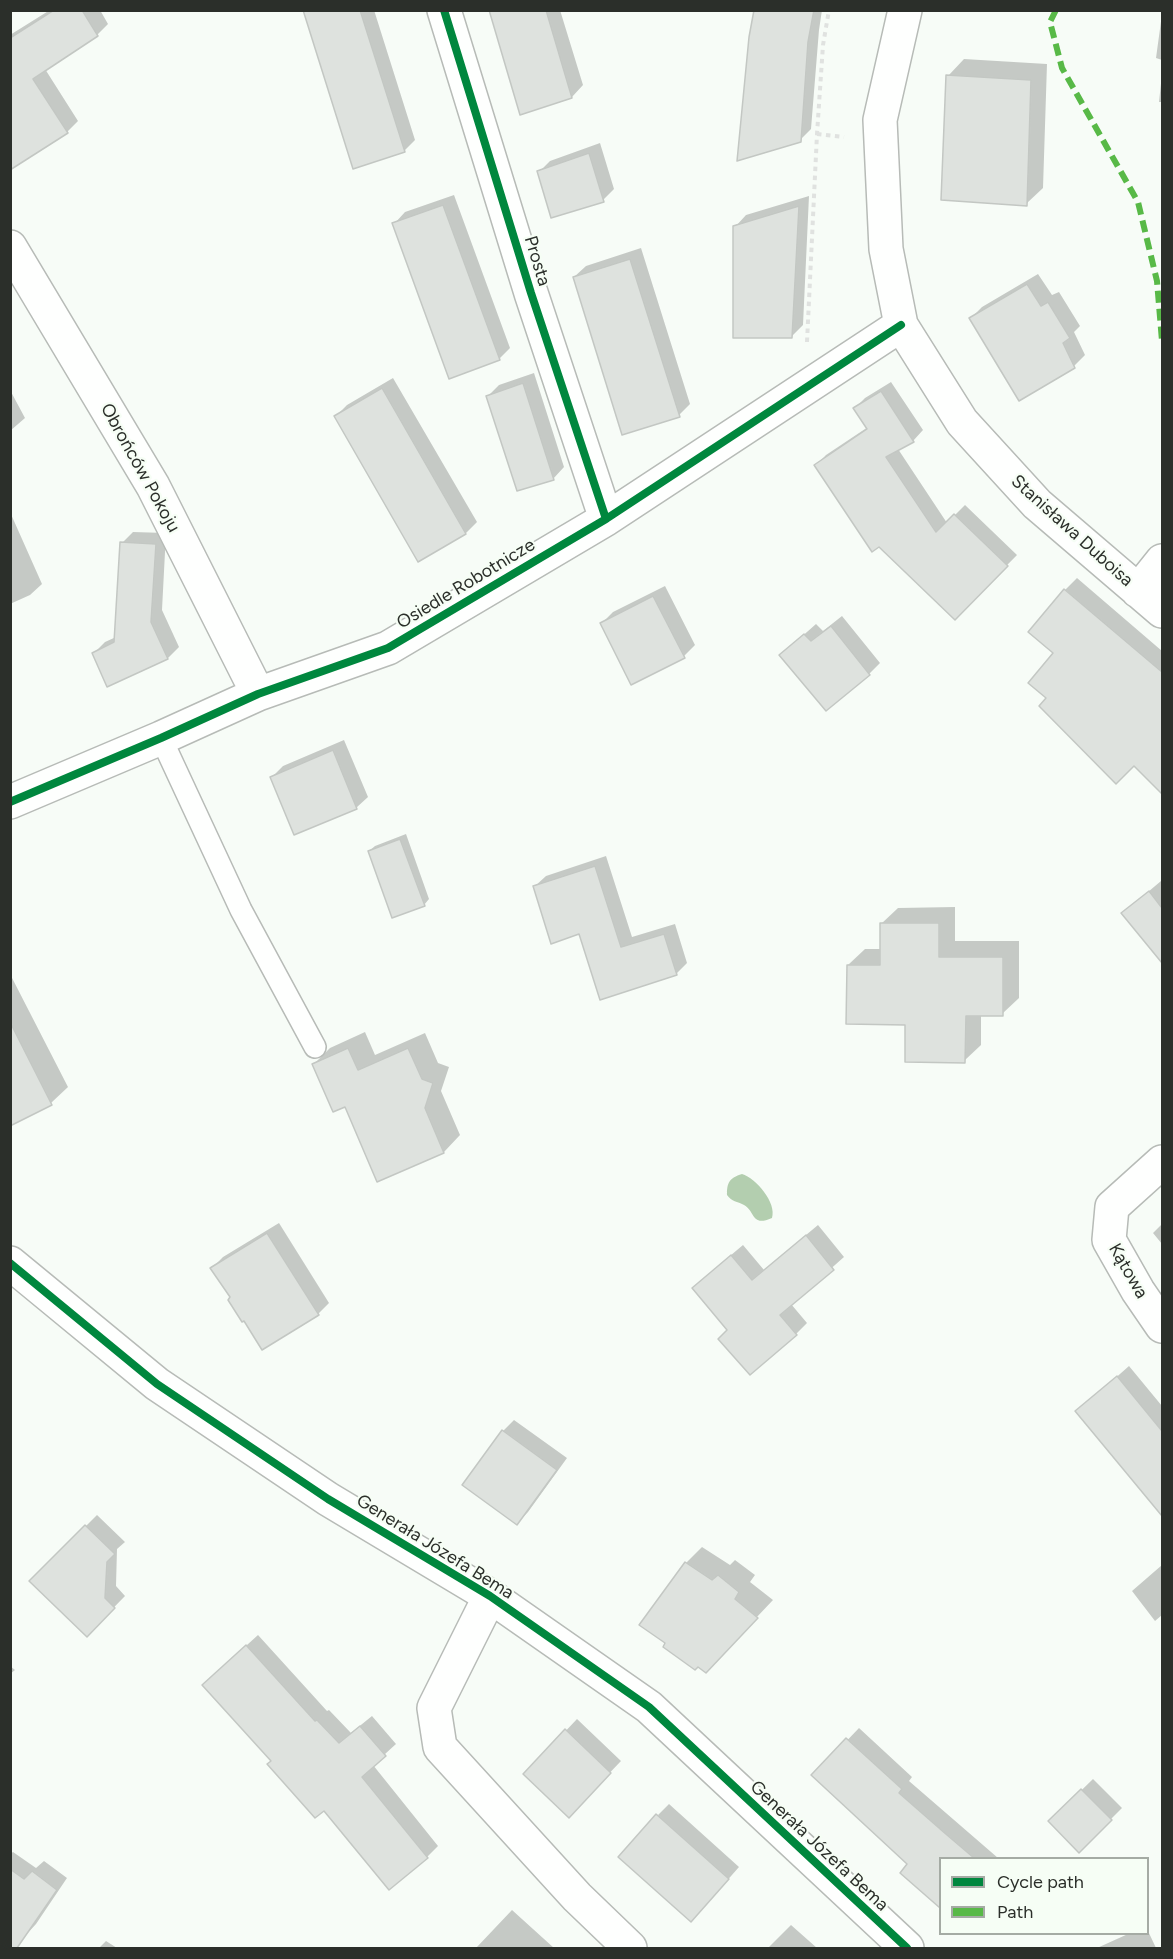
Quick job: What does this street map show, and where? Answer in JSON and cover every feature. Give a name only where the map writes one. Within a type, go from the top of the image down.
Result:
[{"type":"street","name":"Prosta","points":[[444,10],[535,304],[606,519]]},
{"type":"street","name":"Stanisława Duboisa","points":[[905,10],[880,120],[886,249],[901,325],[962,422],[1037,504],[1150,601]]},
{"type":"street","name":"Obrońców Pokoju","points":[[10,247],[153,486],[258,694]]},
{"type":"street","name":"Osiedle Robotnicze","points":[[10,802],[258,694],[388,648],[606,519],[901,325]]},
{"type":"street","points":[[1150,601],[1162,561]]},
{"type":"street","name":"Kątowa","points":[[1162,1162],[1112,1207],[1109,1240],[1138,1291],[1162,1326]]},
{"type":"street","name":"Generała Józefa Bema","points":[[10,1263],[157,1384],[328,1499],[490,1596],[649,1707],[907,1948]]},
{"type":"street","name":"Generała Józefa Bema","points":[[490,1596],[434,1708],[440,1747],[577,1897],[630,1948]]},
{"type":"lane","points":[[161,738],[241,910],[315,1047]]},
{"type":"path","points":[[825,374],[806,356],[817,134],[823,45],[829,10]]},
{"type":"shaded area","points":[[742,1174],[753,1180],[764,1192],[771,1205],[772,1218],[757,1220],[748,1208],[727,1195],[730,1182],[734,1177]]},
{"type":"building","points":[[54,10],[82,10],[98,36],[33,79],[68,133],[10,170],[10,38]]},
{"type":"building","points":[[303,10],[360,10],[405,152],[353,169]]},
{"type":"building","points":[[489,10],[546,10],[572,98],[520,115]]},
{"type":"building","points":[[754,10],[814,10],[808,42],[801,142],[737,161],[749,37]]},
{"type":"building","points":[[946,75],[1031,80],[1027,206],[941,200]]},
{"type":"building","points":[[589,153],[604,202],[551,218],[537,171]]},
{"type":"building","points":[[443,205],[500,360],[449,379],[392,223]]},
{"type":"building","points":[[799,206],[792,338],[733,338],[733,226]]},
{"type":"building","points":[[630,259],[680,417],[622,435],[573,277]]},
{"type":"building","points":[[1027,284],[1041,306],[1048,302],[1070,338],[1063,343],[1075,368],[1019,401],[969,318]]},
{"type":"building","points":[[523,383],[554,480],[517,491],[486,396]]},
{"type":"building","points":[[382,388],[466,534],[418,562],[334,416]]},
{"type":"building","points":[[881,391],[914,442],[886,457],[936,532],[954,514],[1008,566],[955,620],[879,547],[872,552],[814,465],[867,429],[853,408]]},
{"type":"building","points":[[120,542],[156,544],[151,622],[168,659],[107,687],[92,653],[114,642]]},
{"type":"building","points":[[1064,589],[1162,672],[1162,794],[1134,766],[1116,784],[1039,706],[1046,698],[1028,683],[1053,653],[1028,632]]},
{"type":"building","points":[[653,596],[685,658],[631,685],[600,623]]},
{"type":"building","points":[[831,626],[870,675],[826,711],[779,655],[804,634],[811,641]]},
{"type":"building","points":[[333,750],[357,809],[294,835],[270,777]]},
{"type":"building","points":[[400,839],[425,906],[392,918],[368,851]]},
{"type":"building","points":[[595,866],[621,947],[664,934],[677,975],[600,1000],[579,934],[551,944],[533,886]]},
{"type":"building","points":[[1149,891],[1162,908],[1162,963],[1121,913]]},
{"type":"building","points":[[880,923],[939,923],[939,957],[1003,957],[1003,1016],[966,1016],[965,1063],[905,1062],[905,1025],[846,1024],[847,965],[880,965]]},
{"type":"building","points":[[10,1022],[52,1105],[10,1126]]},
{"type":"building","points":[[348,1048],[358,1070],[408,1048],[422,1079],[433,1083],[425,1108],[444,1153],[377,1182],[345,1107],[333,1112],[312,1064]]},
{"type":"building","points":[[267,1233],[319,1315],[262,1350],[228,1300],[230,1297],[210,1268]]},
{"type":"building","points":[[806,1235],[834,1270],[780,1315],[797,1335],[750,1375],[718,1339],[727,1330],[692,1288],[731,1255],[752,1280]]},
{"type":"building","points":[[1117,1376],[1162,1431],[1162,1516],[1075,1411]]},
{"type":"building","points":[[502,1430],[557,1470],[517,1525],[462,1485]]},
{"type":"building","points":[[85,1525],[115,1554],[107,1562],[105,1598],[115,1608],[87,1637],[29,1581]]},
{"type":"building","points":[[685,1562],[712,1580],[718,1575],[739,1592],[735,1599],[758,1618],[706,1673],[698,1667],[695,1670],[663,1647],[665,1643],[639,1625]]},
{"type":"building","points":[[246,1645],[315,1721],[317,1720],[339,1743],[360,1726],[386,1756],[362,1777],[428,1858],[389,1890],[324,1811],[315,1818],[267,1764],[271,1761],[202,1685]]},
{"type":"building","points":[[565,1729],[611,1773],[569,1818],[523,1774]]},
{"type":"building","points":[[846,1738],[902,1789],[899,1793],[973,1857],[939,1857],[939,1907],[900,1873],[907,1864],[811,1775]]},
{"type":"building","points":[[1081,1789],[1112,1820],[1079,1853],[1048,1821]]},
{"type":"building","points":[[656,1814],[729,1879],[691,1922],[618,1857]]},
{"type":"building","points":[[10,1869],[24,1879],[32,1871],[57,1890],[17,1948],[10,1948]]},
{"type":"marked path","points":[[1056,10],[1050,22],[1062,68],[1138,202],[1157,281],[1162,341]]},
{"type":"cycle path","points":[[444,10],[531,293],[606,519]]},
{"type":"cycle path","points":[[10,802],[258,694],[388,648],[606,519],[901,325]]},
{"type":"cycle path","points":[[10,1263],[157,1384],[328,1499],[490,1596],[649,1707],[907,1948]]}]
